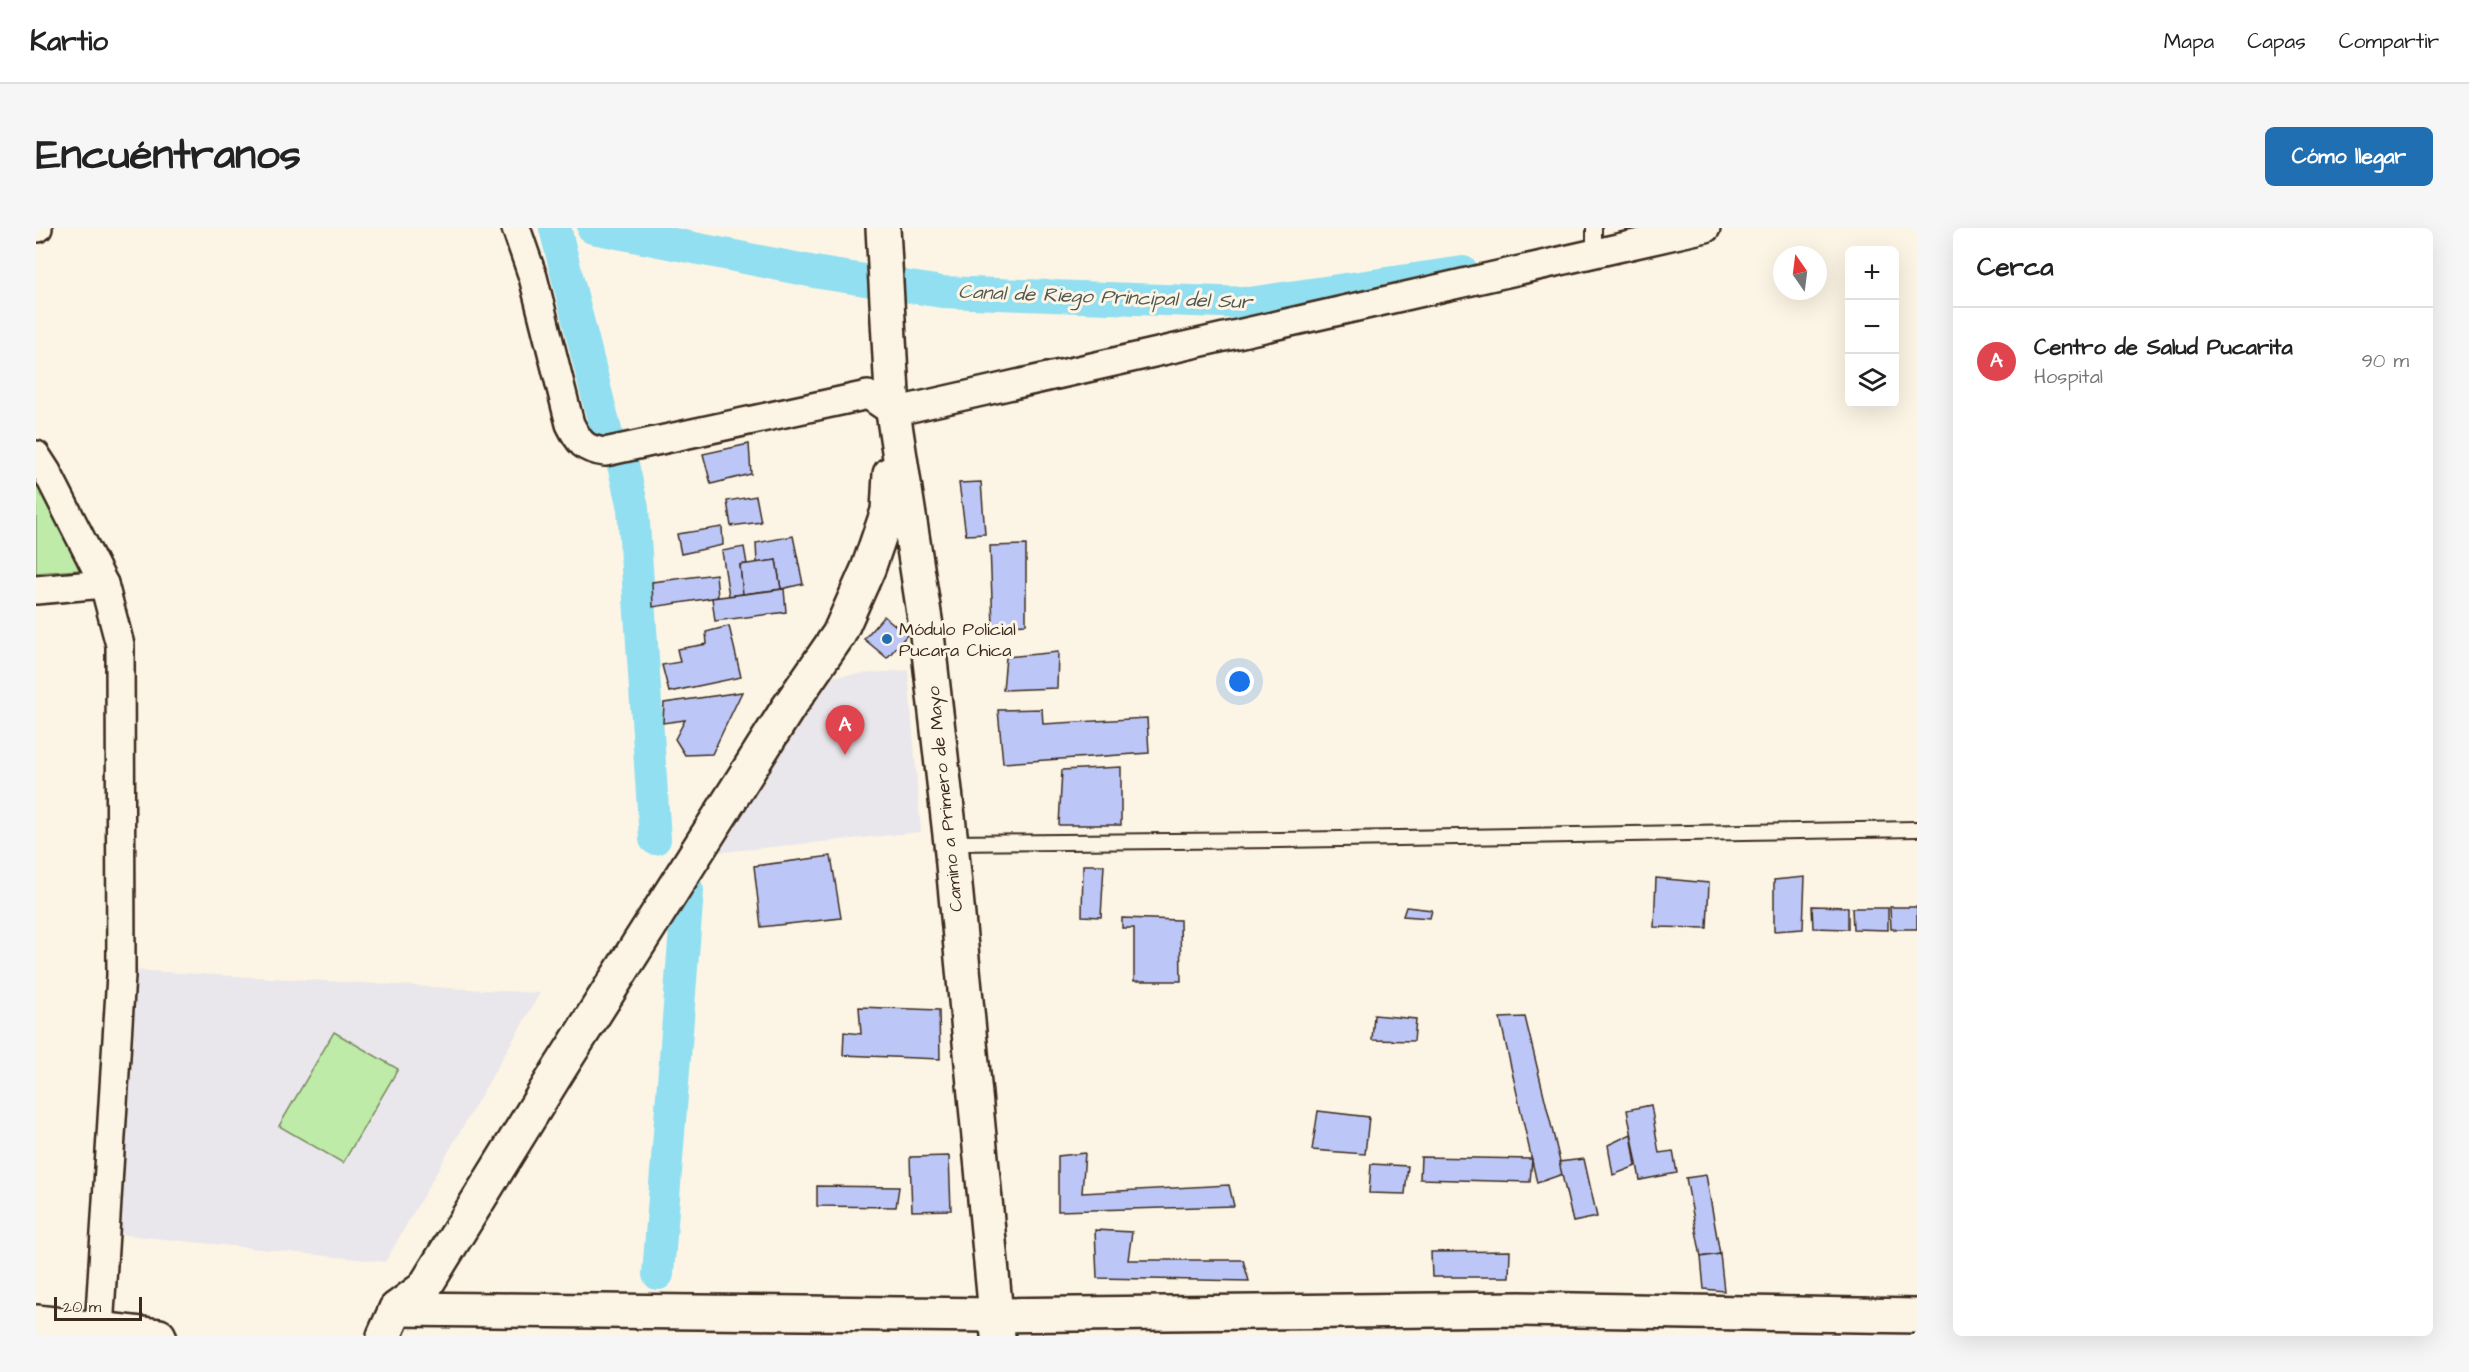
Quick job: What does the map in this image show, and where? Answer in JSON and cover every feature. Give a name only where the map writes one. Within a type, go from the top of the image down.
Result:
[{"type":"main road","name":"Camino a Primero de Mayo","points":[[883,228],[893,412],[926,626],[951,843],[997,1325]]},
{"type":"main road","points":[[390,1322],[424,1288],[558,1071],[788,708],[839,634],[868,569],[888,511],[893,412]]},
{"type":"main road","points":[[390,1322],[997,1325],[1520,1309],[1917,1316]]},
{"type":"main road","points":[[36,1322],[159,1336]]},
{"type":"street","points":[[516,228],[533,276],[570,424],[579,442],[590,450],[605,452],[868,395],[893,412],[1594,241],[1706,228]]},
{"type":"street","points":[[36,455],[47,472],[104,584],[120,645],[121,975],[99,1329]]},
{"type":"street","points":[[36,590],[104,584]]},
{"type":"lane","points":[[951,843],[1291,840],[1917,829]]},
{"type":"shaded area","points":[[908,670],[921,832],[713,853],[825,677]]},
{"type":"shaded area","points":[[131,970],[540,993],[385,1262],[115,1234]]},
{"type":"green space","points":[[36,481],[42,488],[80,570],[36,573]]},
{"type":"green space","points":[[334,1032],[398,1069],[343,1163],[279,1126]]},
{"type":"building","points":[[749,444],[751,474],[711,484],[703,454]]},
{"type":"building","points":[[981,482],[985,534],[966,535],[959,483]]},
{"type":"building","points":[[756,496],[761,522],[731,526],[727,501]]},
{"type":"building","points":[[722,527],[723,545],[681,554],[677,534]]},
{"type":"building","points":[[793,536],[803,584],[781,589],[776,560],[757,563],[756,543]]},
{"type":"building","points":[[1026,545],[1026,624],[993,626],[990,546]]},
{"type":"building","points":[[744,547],[747,564],[740,565],[743,594],[729,596],[722,551]]},
{"type":"building","points":[[776,560],[781,589],[743,594],[740,565]]},
{"type":"building","points":[[716,574],[718,597],[653,607],[652,582]]},
{"type":"building","points":[[784,589],[786,612],[715,621],[712,598]]},
{"type":"building","points":[[884,616],[907,635],[887,658],[864,639]]},
{"type":"building","points":[[729,626],[741,677],[669,692],[662,665],[680,662],[677,649],[707,644],[706,632]]},
{"type":"building","points":[[1058,652],[1057,688],[1003,690],[1006,657]]},
{"type":"building","points":[[742,692],[712,754],[685,755],[675,739],[685,720],[663,723],[664,703]]},
{"type":"building","points":[[1042,709],[1043,724],[1147,718],[1149,753],[1003,763],[998,710]]},
{"type":"building","points":[[1121,767],[1121,825],[1059,825],[1062,770]]},
{"type":"building","points":[[831,856],[841,918],[761,927],[754,866]]},
{"type":"building","points":[[1083,865],[1104,865],[1101,917],[1082,916]]},
{"type":"building","points":[[1805,877],[1803,929],[1774,931],[1774,880]]},
{"type":"building","points":[[1656,878],[1709,883],[1707,928],[1654,927]]},
{"type":"building","points":[[1812,906],[1848,907],[1848,929],[1813,928]]},
{"type":"building","points":[[1406,907],[1432,910],[1430,918],[1403,916]]},
{"type":"building","points":[[1890,907],[1917,907],[1917,929],[1891,929]]},
{"type":"building","points":[[1852,908],[1888,908],[1888,930],[1853,929]]},
{"type":"building","points":[[1122,918],[1180,920],[1181,981],[1134,981],[1134,928],[1122,928]]},
{"type":"building","points":[[859,1007],[939,1010],[940,1059],[843,1055],[844,1032],[861,1034]]},
{"type":"building","points":[[1374,1015],[1416,1019],[1414,1041],[1372,1040]]},
{"type":"building","points":[[1525,1017],[1563,1174],[1537,1183],[1500,1018]]},
{"type":"building","points":[[1651,1105],[1659,1153],[1673,1151],[1677,1173],[1640,1180],[1627,1110]]},
{"type":"building","points":[[1318,1111],[1369,1117],[1365,1154],[1312,1150]]},
{"type":"building","points":[[1631,1134],[1636,1166],[1613,1175],[1608,1145]]},
{"type":"building","points":[[1085,1153],[1082,1193],[1229,1185],[1234,1206],[1058,1211],[1058,1156]]},
{"type":"building","points":[[949,1156],[951,1210],[912,1211],[910,1157]]},
{"type":"building","points":[[1421,1157],[1532,1159],[1530,1182],[1420,1179]]},
{"type":"building","points":[[1584,1159],[1597,1217],[1573,1222],[1559,1162]]},
{"type":"building","points":[[1371,1164],[1408,1166],[1405,1194],[1369,1193]]},
{"type":"building","points":[[1706,1175],[1720,1254],[1701,1257],[1686,1178]]},
{"type":"building","points":[[817,1186],[899,1187],[896,1207],[817,1206]]},
{"type":"building","points":[[1095,1230],[1132,1232],[1128,1260],[1243,1260],[1249,1281],[1097,1278]]},
{"type":"building","points":[[1510,1251],[1509,1277],[1432,1277],[1431,1252]]},
{"type":"building","points":[[1720,1254],[1724,1291],[1704,1289],[1701,1257]]},
{"type":"waterway","points":[[555,228],[607,435],[623,465],[633,508],[655,839]]},
{"type":"waterway","name":"Canal de Riego Principal del Sur","points":[[593,228],[820,273],[942,292],[1249,303],[1463,272]]},
{"type":"waterway","points":[[658,1274],[688,891]]},
{"type":"place","name":"Módulo Policial Pucara Chica","points":[[887,639]]},
{"type":"place","name":"Centro de Salud Pucarita","points":[[845,755]]}]
